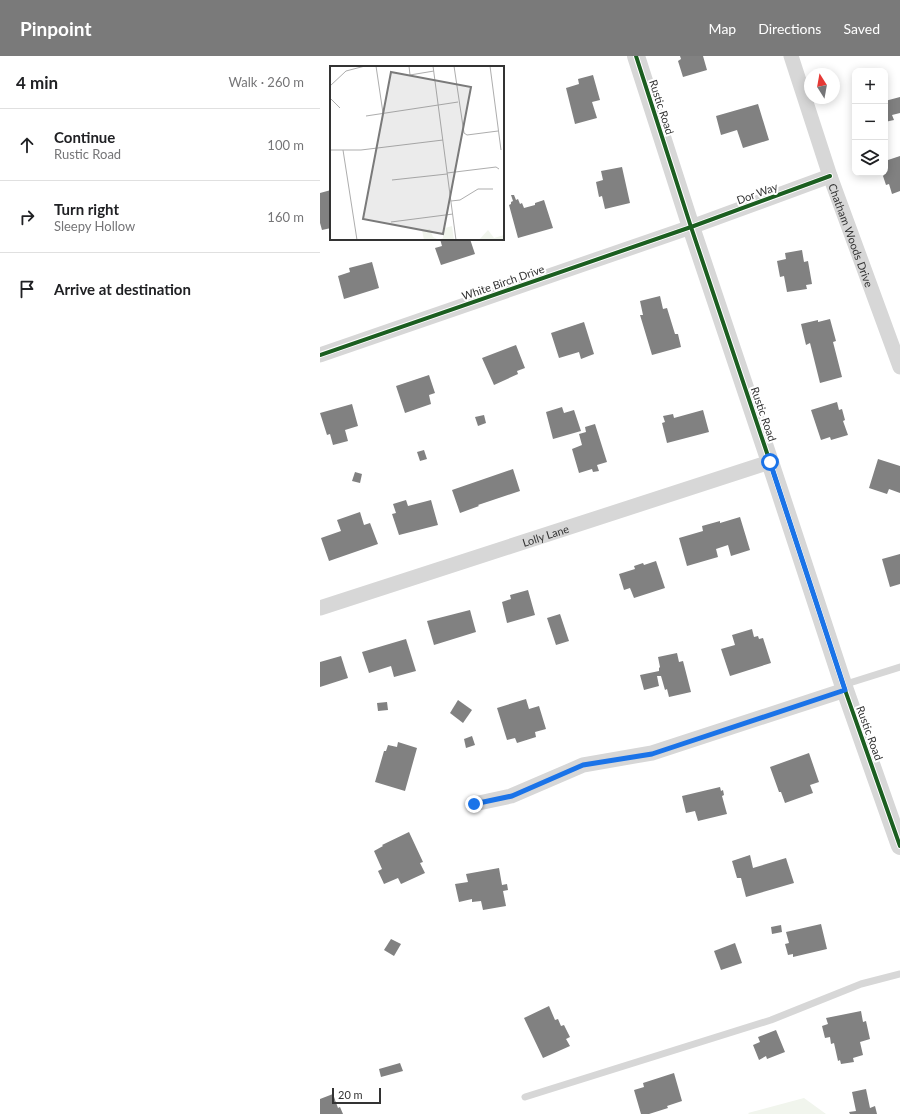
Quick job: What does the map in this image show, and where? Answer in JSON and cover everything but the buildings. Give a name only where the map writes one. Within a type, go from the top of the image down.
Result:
[{"type":"street","name":"Rustic Road","points":[[636,56],[691,227],[844,687],[900,846]]},
{"type":"street","name":"Chatham Woods Drive","points":[[791,56],[830,176],[900,366]]},
{"type":"street","name":"Dor Way","points":[[691,227],[830,176]]},
{"type":"street","name":"White Birch Drive","points":[[320,355],[691,227]]},
{"type":"street","name":"Lolly Lane","points":[[320,608],[770,462]]},
{"type":"street","points":[[474,804],[512,796],[583,765],[652,754],[844,687]]},
{"type":"lane","points":[[844,687],[900,667]]},
{"type":"lane","points":[[525,1097],[771,1020],[861,984],[900,974]]},
{"type":"shaded area","points":[[804,1098],[826,1114],[748,1113]]},
{"type":"cycle path","points":[[636,56],[691,227],[845,690],[900,846]]},
{"type":"cycle path","points":[[320,355],[691,227],[830,176]]},
{"type":"route","points":[[474,804],[512,796],[583,765],[652,754],[845,690],[770,462]]}]
